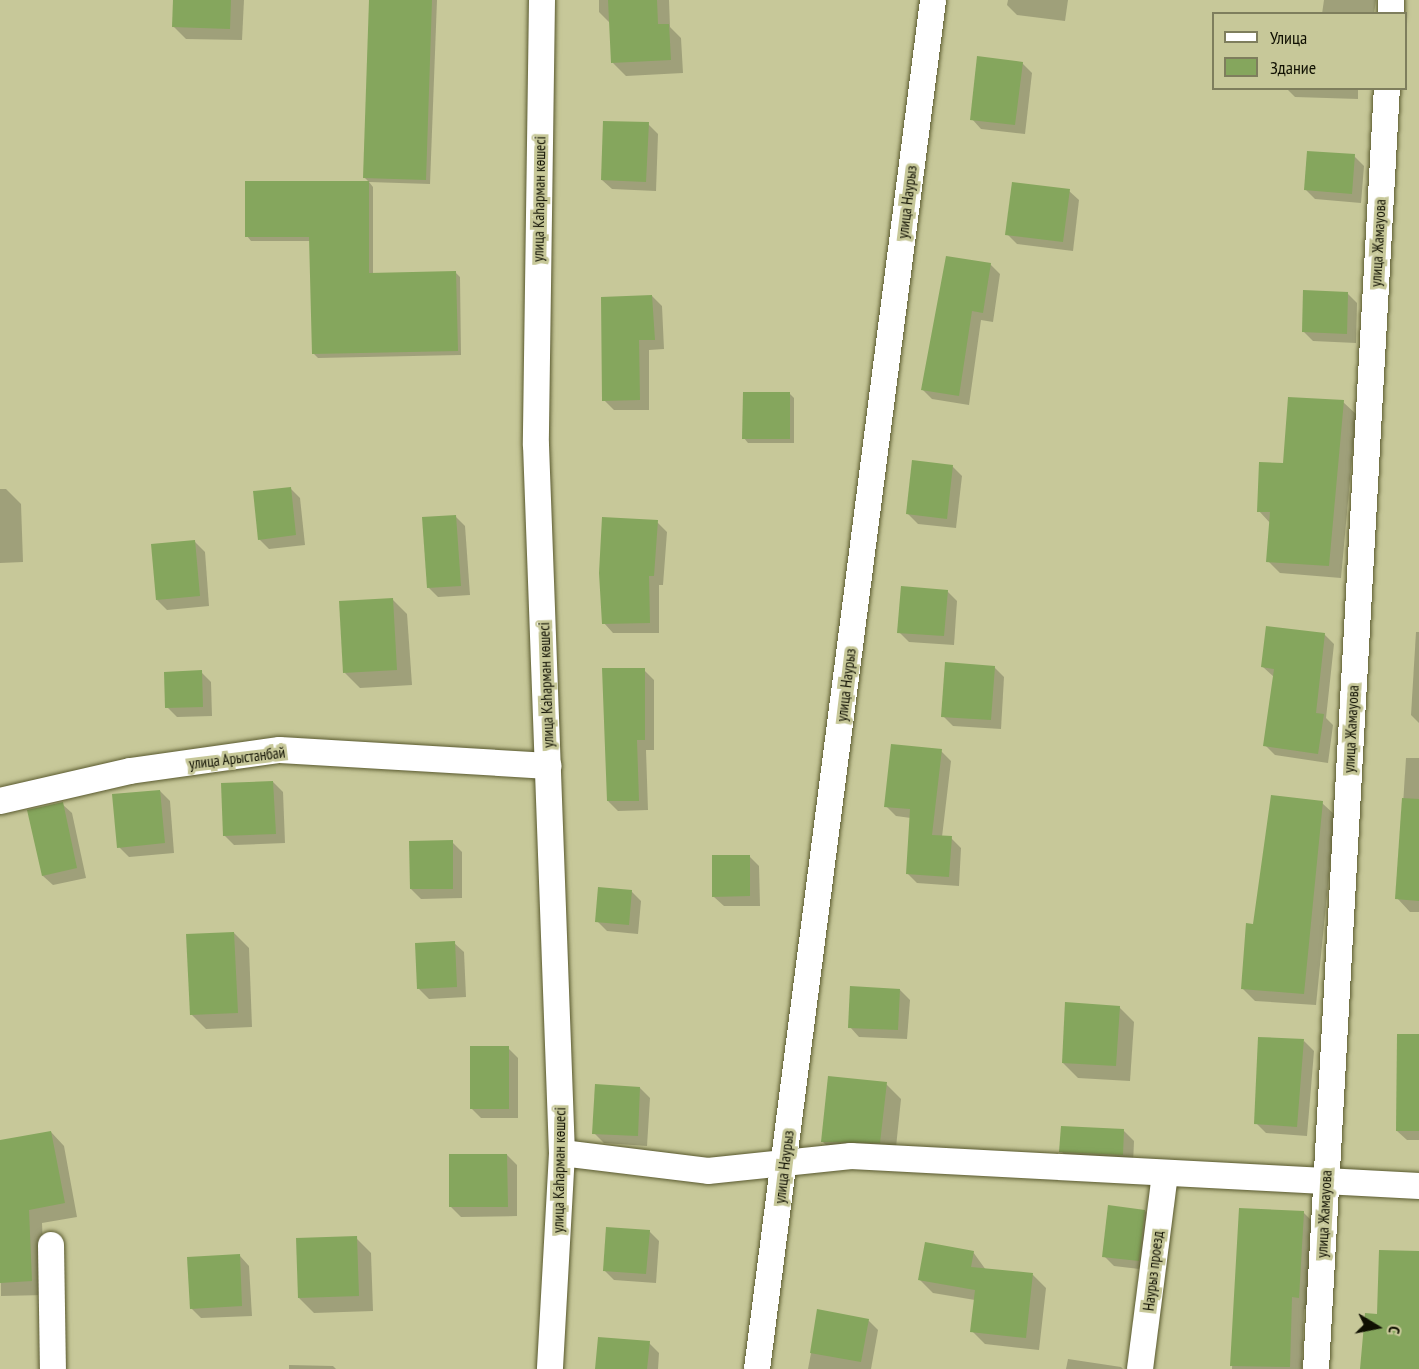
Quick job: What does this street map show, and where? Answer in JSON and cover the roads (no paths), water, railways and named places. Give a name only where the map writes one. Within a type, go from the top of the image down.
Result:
[{"type":"street","name":"улица Каһарман көшесі","points":[[542,0],[536,445],[562,1153],[550,1369]]},
{"type":"street","name":"улица Наурыз","points":[[757,1369],[933,0]]},
{"type":"street","name":"улица Жамауова","points":[[1316,1369],[1386,90]]},
{"type":"street","name":"улица Арыстанбай","points":[[0,801],[130,771],[280,750],[549,766]]},
{"type":"street","points":[[562,1153],[708,1171],[851,1156],[1419,1186]]},
{"type":"street","name":"Наурыз проезд","points":[[1140,1369],[1165,1174]]},
{"type":"street","points":[[51,1245],[53,1369]]}]
